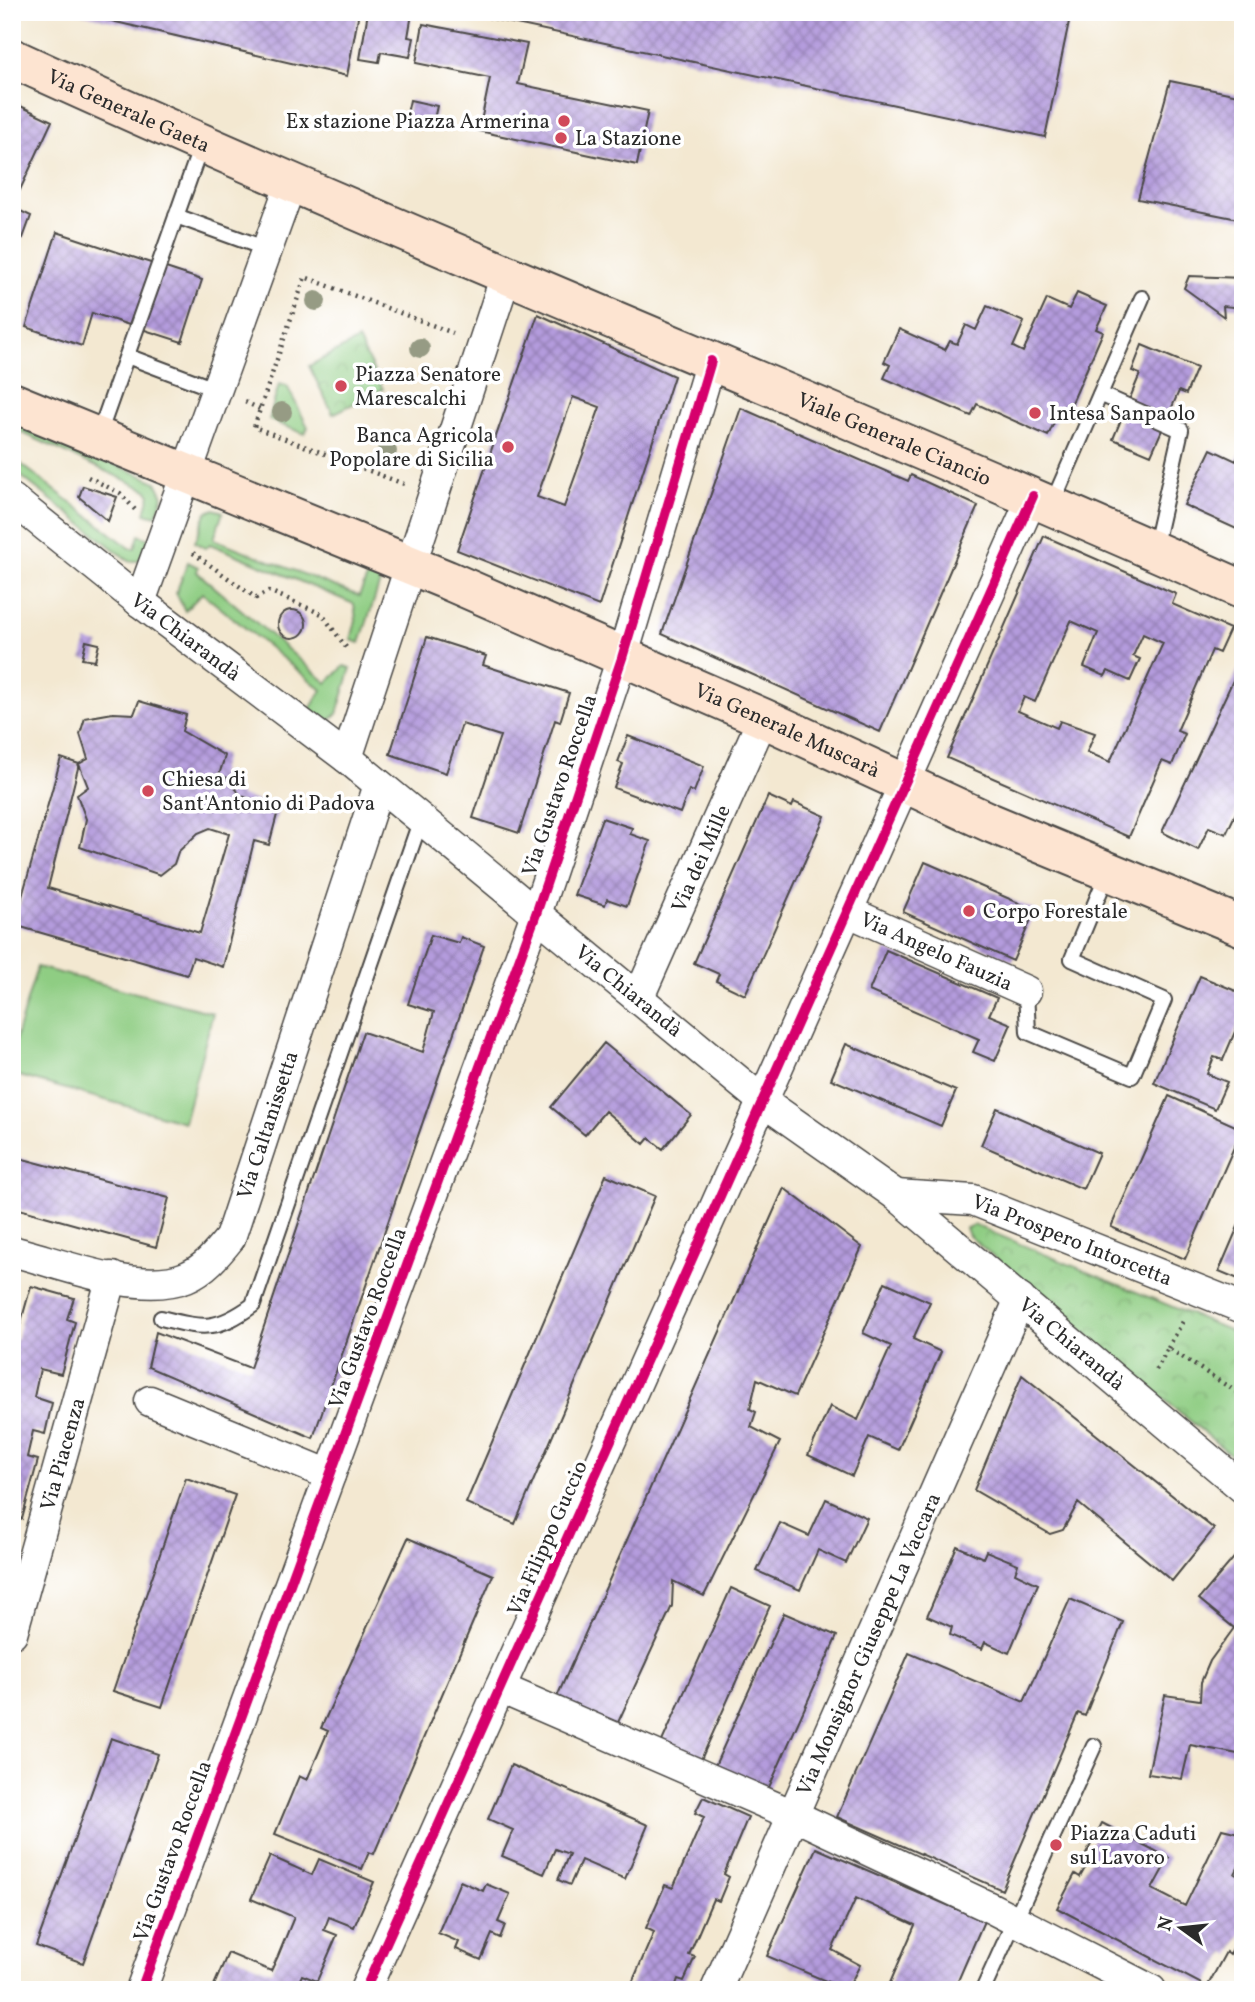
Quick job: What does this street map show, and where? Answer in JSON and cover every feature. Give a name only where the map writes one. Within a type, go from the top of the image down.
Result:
[{"type":"main road","name":"Via Generale Gaeta","points":[[12,58],[201,145],[291,183]]},
{"type":"main road","name":"Viale Generale Ciancio","points":[[291,183],[1042,501],[1243,590]]},
{"type":"main road","points":[[12,402],[98,438]]},
{"type":"main road","name":"Via Generale Muscarà","points":[[98,438],[447,580],[763,718],[906,784],[1243,927]]},
{"type":"street","points":[[140,602],[291,183]]},
{"type":"street","points":[[348,758],[506,275]]},
{"type":"street","name":"Via Gustavo Roccella","points":[[141,1990],[536,914],[622,658],[711,361]]},
{"type":"street","name":"Via Chiarandà","points":[[12,499],[140,602],[348,758],[764,1102],[896,1195],[1243,1488]]},
{"type":"street","name":"Via Filippo Guccio","points":[[365,1990],[906,784],[1042,501]]},
{"type":"street","name":"Via dei Mille","points":[[638,999],[763,718]]},
{"type":"street","name":"Via Caltanissetta","points":[[12,1251],[112,1277],[148,1283],[185,1277],[211,1261],[230,1238],[379,785]]},
{"type":"street","name":"Via Angelo Fauzia","points":[[849,912],[1026,991]]},
{"type":"street","name":"Via Prospero Intorcetta","points":[[896,1195],[974,1200],[1243,1308]]},
{"type":"street","name":"Via Piacenza","points":[[13,1629],[112,1277]]},
{"type":"street","name":"Via Monsignor Giuseppe La Vaccara","points":[[716,1990],[1020,1299]]},
{"type":"street","points":[[150,1401],[330,1475]]},
{"type":"street","points":[[500,1688],[793,1815],[1003,1915],[1151,1990]]},
{"type":"lane","points":[[98,438],[201,145]]},
{"type":"lane","points":[[176,216],[267,248]]},
{"type":"lane","points":[[1042,501],[1100,394],[1142,298]]},
{"type":"lane","points":[[127,356],[217,390]]},
{"type":"lane","points":[[1100,394],[1181,430],[1153,550]]},
{"type":"lane","points":[[161,1318],[195,1327],[229,1322],[253,1305],[421,819]]},
{"type":"lane","points":[[1026,991],[1028,1032],[1132,1076],[1164,1000],[1072,958],[1108,871]]},
{"type":"lane","points":[[983,1990],[1003,1915],[1094,1746]]},
{"type":"path","points":[[408,473],[405,484],[254,427],[305,276],[465,338]]},
{"type":"path","points":[[451,347],[455,334]]},
{"type":"path","points":[[84,475],[120,493],[144,520]]},
{"type":"path","points":[[191,552],[256,598],[269,590],[321,614],[348,651],[356,654]]},
{"type":"path","points":[[1136,1397],[1148,1385],[1168,1348],[1243,1396]]},
{"type":"green space","points":[[358,340],[383,389],[333,414],[309,366]]},
{"type":"green space","points":[[279,384],[287,386],[308,427],[305,434],[269,420]]},
{"type":"green space","points":[[12,419],[156,482],[163,496],[156,516],[145,513],[150,495],[147,490],[12,428]]},
{"type":"green space","points":[[12,457],[130,548],[135,548],[139,535],[149,539],[139,561],[129,561],[12,469]]},
{"type":"green space","points":[[214,509],[223,512],[214,539],[359,596],[369,573],[381,579],[360,643],[351,640],[356,620],[354,604],[210,544],[206,548],[195,542],[206,513]]},
{"type":"green space","points":[[188,562],[198,567],[197,572],[327,683],[344,666],[351,668],[337,714],[330,720],[322,719],[310,709],[322,690],[202,593],[185,611],[176,593]]},
{"type":"green space","points":[[37,967],[213,1013],[184,1122],[12,1074],[12,1051]]},
{"type":"green space","points":[[974,1225],[1243,1336],[1243,1465],[969,1236],[966,1228]]},
{"type":"green space","points":[[1033,1983],[1048,1990],[1009,1990],[1012,1985]]},
{"type":"building","points":[[73,12],[359,12],[347,76]]},
{"type":"building","points":[[368,12],[412,14],[408,37],[414,38],[410,57],[381,52],[379,62],[360,59]]},
{"type":"building","points":[[460,12],[1071,12],[1045,137]]},
{"type":"building","name":"Ex stazione Piazza Armerina","points":[[423,24],[527,44],[518,84],[648,111],[637,165],[479,131],[490,78],[416,63]]},
{"type":"building","points":[[1170,81],[1243,96],[1243,220],[1138,199]]},
{"type":"building","points":[[410,100],[437,106],[432,128],[405,123]]},
{"type":"building","points":[[12,102],[52,121],[12,207]]},
{"type":"building","points":[[12,207],[31,216],[23,238],[12,232]]},
{"type":"building","points":[[57,232],[202,280],[182,342],[92,313],[82,346],[26,327]]},
{"type":"building","points":[[1189,276],[1243,278],[1243,308],[1223,306],[1224,317],[1184,288]]},
{"type":"building","points":[[1077,293],[1107,306],[1096,329],[1103,332],[1068,412],[1060,409],[1048,436],[977,404],[971,416],[884,378],[890,365],[884,362],[899,329],[945,350],[950,341],[957,344],[966,325],[976,330],[987,306],[1024,322],[1013,347],[1023,352],[1047,299],[1069,309]]},
{"type":"building","points":[[538,314],[674,376],[599,606],[457,550]],"holes":[[[573,397],[600,407],[564,507],[537,497]]]},
{"type":"building","points":[[1142,345],[1197,368],[1186,394],[1179,391],[1151,455],[1113,439],[1140,374],[1132,371]]},
{"type":"building","points":[[741,408],[908,481],[911,475],[978,506],[880,732],[662,634]]},
{"type":"building","points":[[1243,447],[1243,532],[1184,505],[1211,449],[1236,461]]},
{"type":"building","points":[[83,486],[117,497],[108,521],[79,497]]},
{"type":"building","points":[[1044,536],[1176,594],[1172,604],[1230,629],[1219,653],[1212,650],[1177,731],[1185,734],[1172,765],[1162,761],[1129,837],[947,758]],"holes":[[[1071,621],[1098,633],[1084,667],[1105,676],[1108,671],[1130,681],[1140,659],[1133,656],[1143,634],[1163,643],[1110,762],[1087,752],[1095,733],[1060,721],[1057,728],[1018,711],[1024,697],[1035,702]]]},
{"type":"building","points":[[292,610],[302,614],[306,624],[302,634],[292,638],[282,634],[278,624],[282,614]]},
{"type":"building","points":[[427,637],[486,656],[483,665],[569,693],[560,722],[555,720],[519,833],[473,818],[500,736],[462,724],[446,773],[390,754]]},
{"type":"building","points":[[86,641],[99,644],[95,661],[82,659]]},
{"type":"building","points":[[1243,659],[1243,798],[1226,834],[1209,827],[1198,850],[1162,832]]},
{"type":"building","points":[[139,701],[186,715],[182,731],[225,756],[219,775],[228,778],[241,796],[279,807],[269,845],[254,841],[223,967],[193,957],[187,975],[14,925],[61,758],[79,764],[88,759],[80,734],[85,718],[113,713],[134,714]],"holes":[[[79,764],[88,787],[77,795],[86,819],[80,847],[160,875],[174,864],[178,852],[198,833],[210,828],[229,834],[200,933],[48,888]]]},
{"type":"building","points":[[628,736],[704,766],[694,792],[689,790],[680,813],[614,788],[623,764],[618,762]]},
{"type":"building","points":[[768,796],[792,807],[794,802],[825,816],[745,995],[716,981],[719,974],[694,963]]},
{"type":"building","points":[[602,818],[632,828],[630,834],[650,841],[627,906],[607,899],[605,905],[574,895]]},
{"type":"building","name":"Corpo Forestale","points":[[925,862],[1035,910],[1013,961],[903,912]]},
{"type":"building","points":[[431,935],[459,943],[461,937],[484,946],[313,1438],[148,1367],[156,1332],[250,1368],[363,1032],[423,1052],[434,1012],[408,1004]]},
{"type":"building","points":[[886,950],[997,998],[989,1015],[1011,1024],[995,1061],[973,1052],[979,1039],[869,991]]},
{"type":"building","points":[[1200,976],[1243,994],[1243,1013],[1223,1060],[1214,1057],[1207,1074],[1227,1082],[1215,1109],[1154,1083]]},
{"type":"building","points":[[604,1043],[691,1115],[663,1149],[649,1138],[644,1144],[605,1111],[585,1135],[551,1107]]},
{"type":"building","points":[[846,1044],[956,1091],[941,1126],[831,1079]]},
{"type":"building","points":[[1169,1096],[1242,1129],[1185,1259],[1111,1227]]},
{"type":"building","points":[[997,1108],[1099,1153],[1083,1189],[981,1145]]},
{"type":"building","points":[[12,1156],[169,1198],[156,1247],[12,1207]]},
{"type":"building","points":[[606,1175],[655,1196],[515,1524],[466,1503]]},
{"type":"building","points":[[784,1188],[862,1247],[795,1396],[757,1379],[750,1409],[756,1412],[751,1427],[780,1442],[704,1596],[673,1581],[672,1606],[615,1729],[556,1699]]},
{"type":"building","points":[[1243,1215],[1243,1281],[1219,1271]]},
{"type":"building","points":[[885,1282],[930,1302],[913,1339],[941,1352],[898,1450],[869,1437],[852,1476],[808,1455],[830,1406],[858,1420],[891,1346],[863,1333]]},
{"type":"building","points":[[31,1286],[74,1298],[67,1319],[75,1322],[61,1374],[40,1369],[34,1397],[52,1403],[45,1434],[33,1431],[27,1457],[38,1460],[22,1519],[12,1517],[12,1354]]},
{"type":"building","points":[[1022,1375],[1214,1529],[1172,1581],[1078,1503],[1063,1530],[1050,1534],[974,1490]]},
{"type":"building","points":[[186,1478],[235,1495],[162,1707],[113,1691]]},
{"type":"building","points":[[826,1499],[867,1518],[846,1563],[818,1550],[800,1590],[757,1571],[780,1523],[809,1536]]},
{"type":"building","points":[[408,1538],[493,1575],[374,1854],[369,1852],[362,1869],[275,1834],[299,1776],[307,1780],[328,1731],[321,1728]]},
{"type":"building","points":[[957,1546],[983,1558],[986,1551],[1018,1564],[1015,1573],[1038,1584],[1009,1653],[985,1642],[982,1649],[950,1635],[952,1627],[927,1616]]},
{"type":"building","points":[[1243,1547],[1243,1755],[1190,1745],[1182,1779],[1148,1774],[1165,1695],[1200,1700],[1201,1682],[1210,1661],[1234,1628],[1199,1599]]},
{"type":"building","points":[[731,1588],[770,1606],[699,1764],[660,1746]]},
{"type":"building","points":[[1070,1599],[1123,1622],[1085,1716],[1078,1713],[1002,1890],[837,1817],[909,1653],[1024,1702]]},
{"type":"building","points":[[784,1613],[837,1636],[766,1794],[713,1770]]},
{"type":"building","points":[[111,1738],[158,1754],[83,1963],[36,1946]]},
{"type":"building","points":[[511,1765],[648,1825],[625,1879],[581,1860],[570,1885],[558,1880],[569,1854],[555,1849],[544,1874],[502,1856],[513,1830],[488,1819]]},
{"type":"building","points":[[703,1797],[748,1817],[724,1874],[729,1877],[719,1901],[713,1899],[689,1955],[695,1957],[684,1981],[678,1979],[674,1990],[629,1990],[654,1932],[646,1928],[665,1885],[673,1888],[704,1817],[695,1813]]},
{"type":"building","points":[[1102,1823],[1169,1858],[1152,1889],[1185,1906],[1222,1829],[1243,1834],[1243,1858],[1235,1874],[1243,1878],[1243,1930],[1230,1955],[1226,1952],[1207,1987],[1057,1908],[1075,1874],[1080,1877],[1090,1859],[1085,1856]]},
{"type":"building","points":[[816,1848],[984,1921],[954,1990],[887,1990],[915,1925],[856,1898],[832,1950],[860,1965],[847,1990],[767,1956]]},
{"type":"building","points":[[270,1856],[312,1875],[319,1859],[374,1882],[354,1927],[329,1917],[324,1930],[337,1935],[317,1981],[302,1975],[295,1990],[212,1990],[228,1953],[271,1971],[278,1956],[294,1917],[251,1899]]},
{"type":"building","points":[[460,1881],[483,1891],[486,1884],[510,1894],[498,1922],[505,1925],[500,1938],[492,1934],[481,1960],[456,1949],[459,1942],[438,1933]]},
{"type":"building","points":[[415,1984],[429,1990],[412,1990]]},
{"type":"cycle path","points":[[141,1990],[536,914],[622,658],[711,361]]},
{"type":"cycle path","points":[[365,1990],[1033,496]]},
{"type":"place","name":"Ex stazione Piazza Armerina","points":[[564,121]]},
{"type":"place","name":"La Stazione","points":[[561,138]]},
{"type":"place","name":"Piazza Senatore Marescalchi","points":[[341,386]]},
{"type":"place","name":"Intesa Sanpaolo","points":[[1035,413]]},
{"type":"place","name":"Banca Agricola Popolare di Sicilia","points":[[508,447]]},
{"type":"place","name":"Chiesa di Sant'Antonio di Padova","points":[[148,791]]},
{"type":"place","name":"Corpo Forestale","points":[[969,911]]},
{"type":"place","name":"Piazza Caduti sul Lavoro","points":[[1056,1845]]}]
